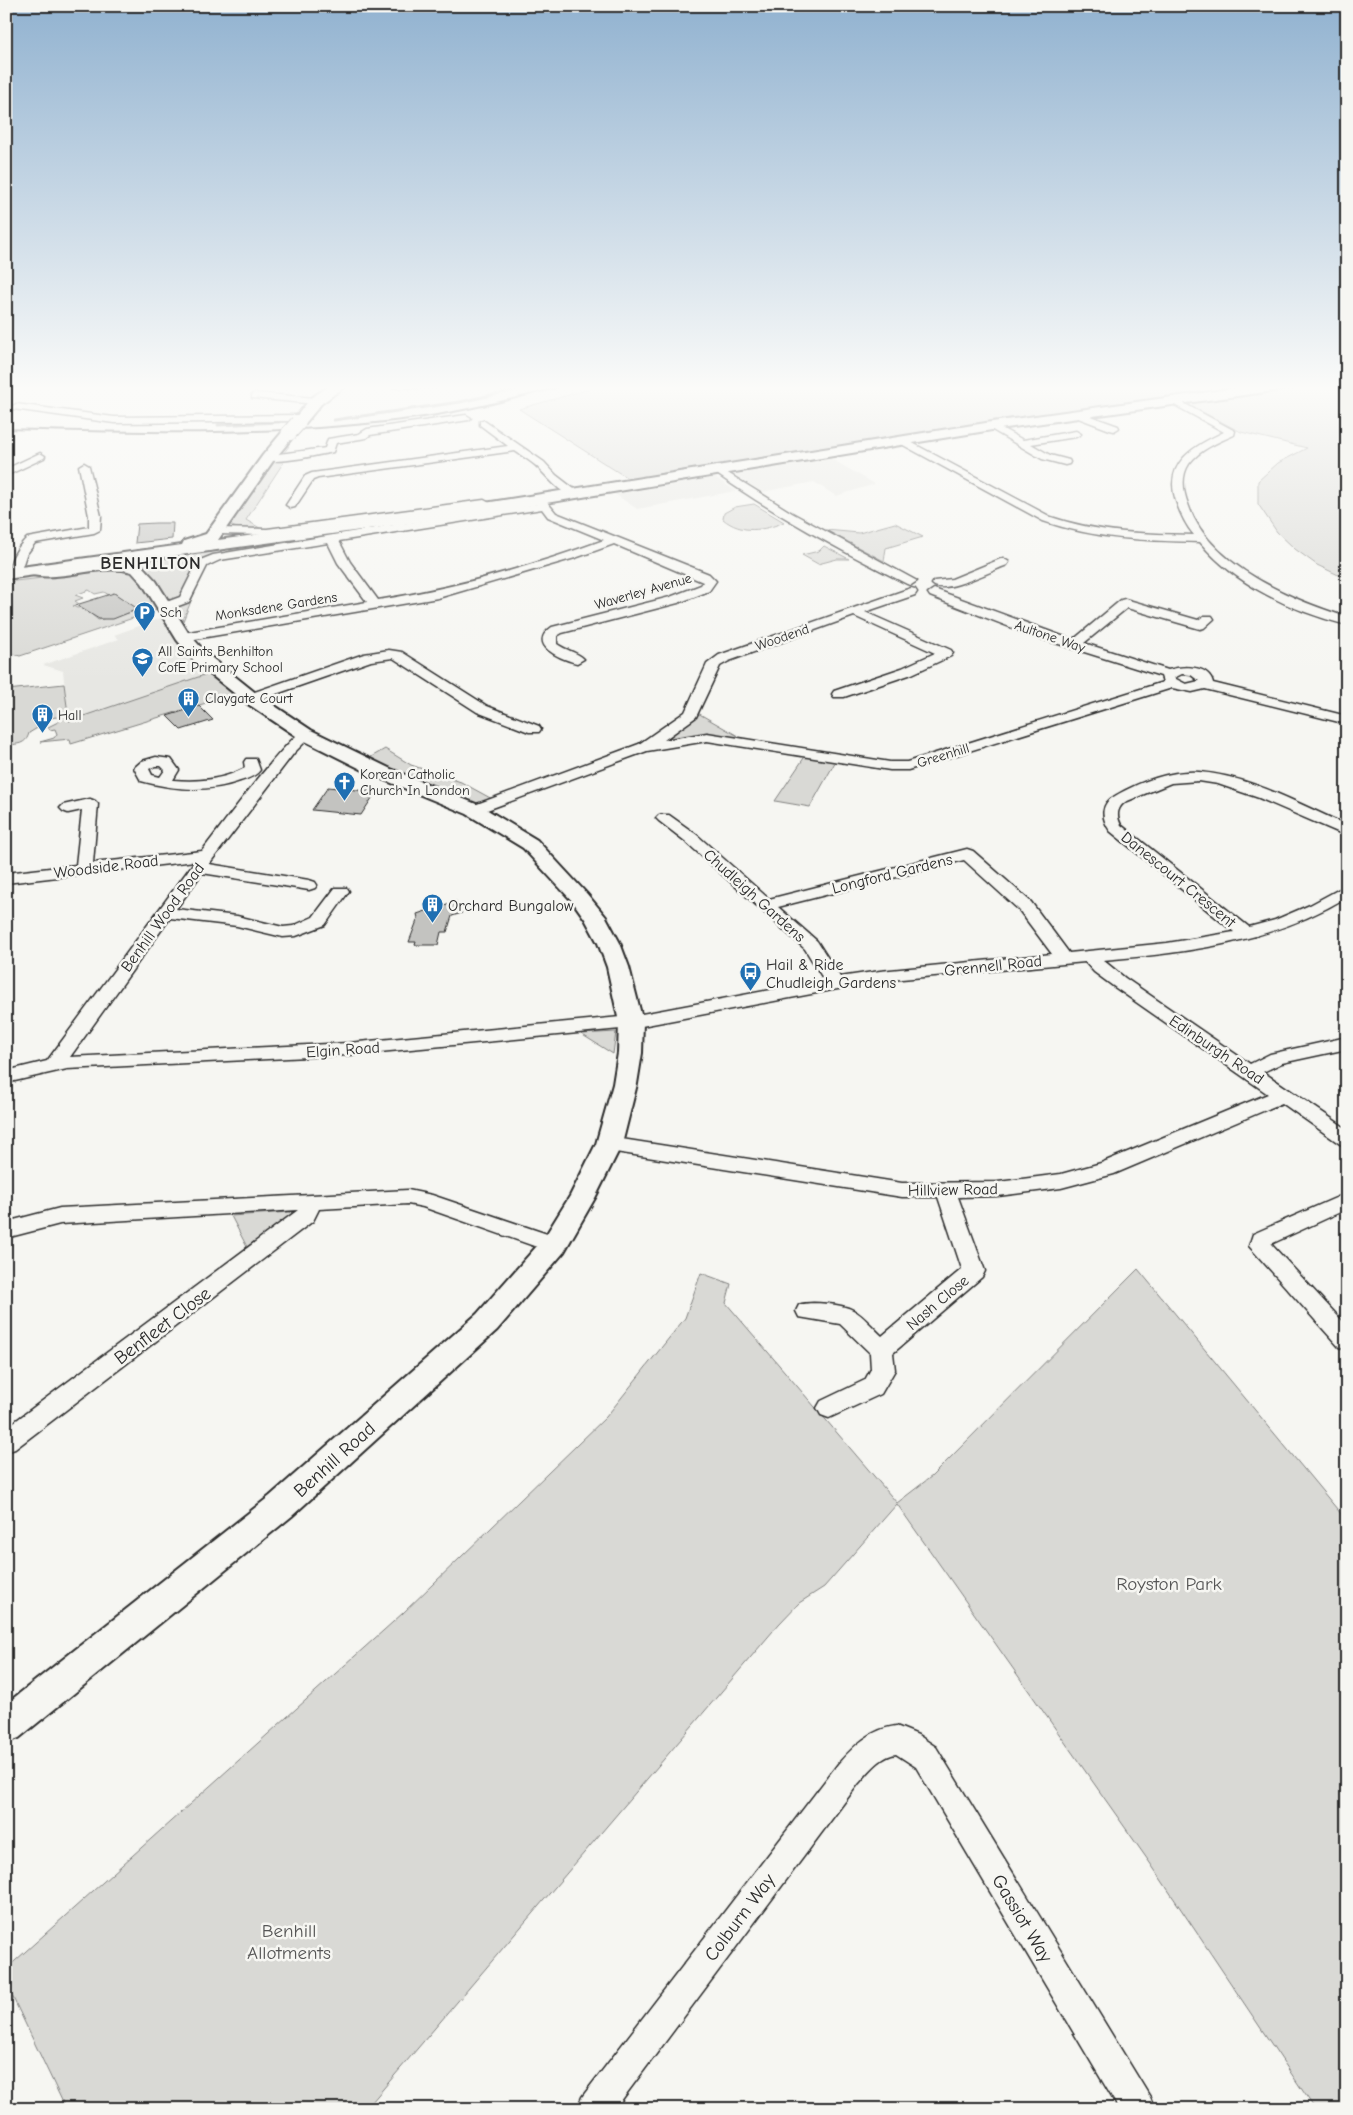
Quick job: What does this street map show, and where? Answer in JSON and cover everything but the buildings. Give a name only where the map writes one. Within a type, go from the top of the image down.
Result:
[{"type":"main road","points":[[18,573],[55,563],[195,543],[209,539],[250,484]]},
{"type":"main road","points":[[18,573],[491,507],[541,503],[574,494],[636,484]]},
{"type":"street","points":[[18,573],[16,565],[31,540],[87,533],[94,530],[95,516],[88,484]]},
{"type":"street","points":[[296,502],[306,484]]},
{"type":"street","points":[[561,484],[574,494]]},
{"type":"street","name":"Aultone Way","points":[[736,484],[795,520],[924,585],[1074,645],[1170,679],[1176,671],[1195,672],[1206,680],[1204,685],[1347,720]]},
{"type":"street","points":[[982,484],[1068,527],[1105,535],[1202,539]]},
{"type":"street","points":[[1178,484],[1179,497],[1187,518],[1202,539],[1232,566],[1281,596],[1316,612],[1347,621]]},
{"type":"street","points":[[217,530],[268,532],[464,505],[484,503],[491,507]]},
{"type":"street","points":[[165,607],[185,599],[202,564],[217,556],[386,530],[541,503]]},
{"type":"street","name":"Waverley Avenue","points":[[541,503],[552,515],[705,577],[710,581],[709,585],[696,593],[557,630],[551,634],[551,646],[558,652],[577,659]]},
{"type":"street","name":"Monksdene Gardens","points":[[332,538],[344,563],[375,605]]},
{"type":"street","points":[[438,594],[571,556],[614,540]]},
{"type":"street","points":[[924,585],[954,582],[1003,562]]},
{"type":"street","name":"Benhill Road","points":[[6,1726],[281,1506],[487,1322],[554,1245],[582,1198],[608,1144],[625,1084],[630,1053],[631,1022],[618,967],[609,943],[595,917],[564,878],[530,844],[474,810],[384,773],[305,734],[251,698],[201,658],[183,637],[144,576],[132,567],[50,574],[18,573]]},
{"type":"street","name":"Woodend","points":[[644,747],[685,719],[694,709],[718,660],[924,585]]},
{"type":"street","name":"Monksdene Gardens","points":[[183,637],[438,594]]},
{"type":"street","points":[[1074,645],[1125,603],[1200,625],[1208,619]]},
{"type":"street","points":[[839,694],[907,671],[946,652],[854,612]]},
{"type":"street","points":[[251,698],[369,657],[389,654],[405,660],[482,709],[534,729]]},
{"type":"street","name":"Greenhill","points":[[707,736],[890,766],[908,766],[1170,679]]},
{"type":"street","points":[[685,719],[707,736]]},
{"type":"street","name":"Benhill Wood Road","points":[[55,1064],[202,861],[289,750],[305,734]]},
{"type":"street","name":"Woodend","points":[[474,810],[644,747],[707,736]]},
{"type":"street","points":[[164,782],[203,784],[243,776],[252,766],[272,772]]},
{"type":"street","name":"Danescourt Crescent","points":[[1247,934],[1115,828],[1110,821],[1109,813],[1116,802],[1181,776],[1205,777],[1233,783],[1347,831]]},
{"type":"street","points":[[68,808],[90,804],[84,869]]},
{"type":"street","name":"Chudleigh Gardens","points":[[664,818],[691,838],[765,906],[811,945],[835,983]]},
{"type":"street","name":"Longford Gardens","points":[[765,906],[967,854],[1025,906],[1064,958]]},
{"type":"street","name":"Woodside Road","points":[[6,878],[190,856],[202,861],[273,873],[309,885]]},
{"type":"street","name":"Grennell Road","points":[[631,1022],[835,983],[1172,947],[1247,934],[1287,921],[1347,890]]},
{"type":"street","points":[[164,912],[237,921],[283,932],[296,931],[319,920],[341,891]]},
{"type":"street","name":"Edinburgh Road","points":[[1090,956],[1100,968],[1347,1139]]},
{"type":"street","name":"Elgin Road","points":[[55,1064],[348,1049],[631,1022]]},
{"type":"street","points":[[1249,1072],[1277,1058],[1347,1043]]},
{"type":"street","points":[[6,1077],[55,1064]]},
{"type":"street","name":"Hillview Road","points":[[608,1144],[860,1185],[902,1190],[946,1191],[1012,1188],[1061,1181],[1106,1170],[1284,1095]]},
{"type":"street","name":"Nash Close","points":[[881,1350],[974,1271],[946,1191]]},
{"type":"street","points":[[6,1230],[60,1216],[408,1197],[425,1200],[554,1245]]},
{"type":"street","points":[[1347,1200],[1261,1240],[1260,1246],[1347,1342]]},
{"type":"street","name":"Benfleet Close","points":[[6,1442],[306,1216],[311,1203]]},
{"type":"street","points":[[808,1311],[846,1316],[881,1350],[883,1370],[873,1387],[829,1408]]},
{"type":"street","name":"Colburn Way","points":[[594,2109],[826,1802],[866,1755],[883,1742],[896,1740]]},
{"type":"street","name":"Gassiot Way","points":[[896,1740],[912,1746],[926,1757],[1138,2109]]},
{"type":"shaded area","points":[[679,484],[725,484],[736,491],[637,509],[615,494]]},
{"type":"shaded area","points":[[749,484],[805,484],[762,492]]},
{"type":"shaded area","points":[[817,484],[875,484],[836,496]]},
{"type":"shaded area","name":"All Saints Benhilton CofE Primary School","points":[[167,616],[239,693],[71,744],[63,671],[43,665],[119,639],[114,635]]},
{"type":"green space","points":[[252,484],[270,484],[246,520],[265,531],[244,530],[226,522]]},
{"type":"green space","points":[[1258,484],[1347,484],[1347,579],[1317,565],[1295,549],[1277,532],[1258,504]]},
{"type":"green space","points":[[754,504],[784,522],[753,530],[737,527],[723,519],[724,513],[735,507]]},
{"type":"green space","points":[[504,510],[230,551],[228,547]]},
{"type":"green space","points":[[895,523],[923,537],[886,548],[884,561],[826,530],[859,533]]},
{"type":"green space","points":[[824,546],[849,559],[837,559],[818,564],[802,555],[819,551]]},
{"type":"green space","points":[[219,547],[223,554],[208,559],[183,621],[176,622],[139,568],[73,566]]},
{"type":"green space","points":[[125,569],[135,574],[157,610],[20,656],[6,652],[6,582]],"holes":[[[89,590],[95,594],[104,592],[109,595],[115,593],[132,612],[98,620],[83,607],[77,608],[73,606],[79,604],[75,601],[83,598],[75,595]]]},
{"type":"green space","points":[[213,672],[239,693],[71,744],[70,739],[40,742],[54,738],[57,734],[55,729],[50,730],[48,727],[60,721],[57,717],[48,718],[29,733],[23,742],[6,745],[7,690],[64,684],[69,721]]},
{"type":"green space","points":[[696,712],[738,736],[739,740],[708,735],[651,744]]},
{"type":"green space","points":[[385,749],[411,765],[461,782],[494,800],[473,808],[364,761]]},
{"type":"green space","points":[[808,752],[838,757],[810,807],[775,801]]},
{"type":"green space","points":[[616,1032],[613,1054],[581,1034]]},
{"type":"green space","points":[[290,1212],[292,1214],[247,1247],[231,1216]]},
{"type":"green space","points":[[1138,1269],[1347,1521],[1347,2109],[1315,2109],[1150,1863],[897,1504],[824,1587],[799,1603],[779,1624],[366,2109],[66,2109],[6,1983],[6,1969],[403,1613],[606,1417],[685,1318],[701,1273],[731,1284],[726,1303],[897,1503],[932,1476]]},
{"type":"place","name":"Sch","points":[[144,631]]},
{"type":"place","name":"All Saints Benhilton CofE Primary School","points":[[142,678]]},
{"type":"place","name":"Claygate Court","points":[[189,717]]},
{"type":"place","name":"Hall","points":[[42,734]]},
{"type":"place","name":"Korean Catholic Church In London","points":[[344,801]]},
{"type":"place","name":"Orchard Bungalow","points":[[432,924]]},
{"type":"place","name":"Hail & Ride Chudleigh Gardens","points":[[750,992]]},
{"type":"district","name":"BENHILTON","points":[[151,563]]},
{"type":"park label","name":"Royston Park","points":[[1169,1583]]},
{"type":"park label","name":"Benhill Allotments","points":[[289,1941]]}]
